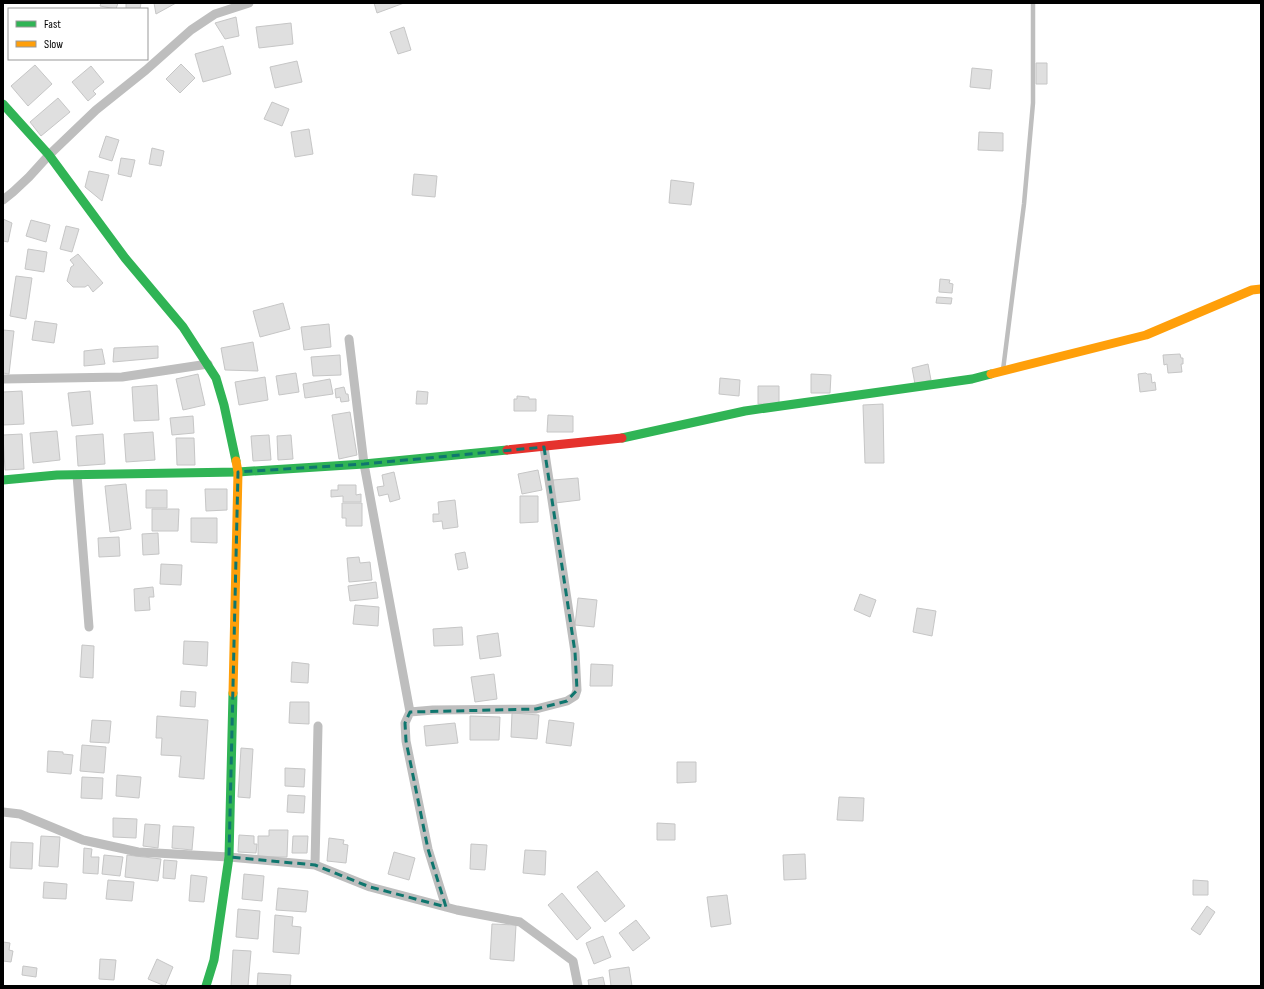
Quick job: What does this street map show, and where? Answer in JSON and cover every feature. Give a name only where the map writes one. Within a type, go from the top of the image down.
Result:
[{"type":"street","points":[[3,200],[29,177],[49,155],[96,110],[146,70],[190,30],[215,14],[250,3]]},
{"type":"street","points":[[3,104],[49,155],[125,258],[184,327],[216,378],[222,398],[238,472],[229,857],[214,960],[206,986]]},
{"type":"street","points":[[3,480],[76,474],[238,472],[364,464],[620,439],[654,430],[745,411],[972,379],[1146,335],[1252,290],[1261,289]]},
{"type":"street","points":[[349,339],[364,464],[410,712],[405,723],[406,741],[428,849],[446,908]]},
{"type":"street","points":[[3,379],[122,377],[208,364]]},
{"type":"street","points":[[410,712],[433,710],[536,709],[567,701],[575,696],[577,690],[575,652],[544,446]]},
{"type":"street","points":[[76,474],[89,627]]},
{"type":"street","points":[[315,865],[318,726]]},
{"type":"street","points":[[3,812],[20,814],[84,840],[138,852],[229,857],[315,865],[370,887],[446,908],[520,922],[573,961],[578,986]]},
{"type":"lane","points":[[1003,371],[1024,204],[1033,103],[1033,3]]},
{"type":"highlighted area","points":[[544,447],[575,652],[577,690],[567,701],[536,709],[410,712],[405,723],[406,741],[428,849],[446,907],[370,887],[315,865],[229,857],[238,472],[364,464]]},
{"type":"building","points":[[101,3],[118,3],[116,8],[100,6]]},
{"type":"building","points":[[126,3],[141,3],[140,8],[126,8]]},
{"type":"building","points":[[154,3],[176,3],[156,14]]},
{"type":"building","points":[[374,3],[404,3],[377,13]]},
{"type":"building","points":[[236,17],[239,36],[225,39],[215,23]]},
{"type":"building","points":[[291,23],[293,44],[259,48],[256,27]]},
{"type":"building","points":[[404,27],[411,50],[398,54],[390,32]]},
{"type":"building","points":[[223,46],[231,74],[203,82],[195,54]]},
{"type":"building","points":[[297,61],[302,82],[275,88],[270,67]]},
{"type":"building","points":[[1036,63],[1047,63],[1047,84],[1036,84]]},
{"type":"building","points":[[181,64],[195,78],[180,93],[166,79]]},
{"type":"building","points":[[35,65],[52,84],[28,106],[11,86]]},
{"type":"building","points":[[91,66],[104,82],[93,91],[96,94],[88,101],[72,82]]},
{"type":"building","points":[[972,68],[992,70],[990,89],[970,87]]},
{"type":"building","points":[[58,98],[70,112],[41,136],[30,122]]},
{"type":"building","points":[[272,102],[289,109],[282,126],[264,119]]},
{"type":"building","points":[[309,129],[313,154],[295,157],[291,132]]},
{"type":"building","points":[[979,132],[1003,133],[1003,151],[978,150]]},
{"type":"building","points":[[106,136],[119,140],[112,161],[99,157]]},
{"type":"building","points":[[152,148],[164,151],[161,166],[149,164]]},
{"type":"building","points":[[121,158],[135,160],[131,177],[118,174]]},
{"type":"building","points":[[89,171],[109,175],[102,201],[85,187]]},
{"type":"building","points":[[414,174],[437,176],[435,197],[412,195]]},
{"type":"building","points":[[671,180],[694,183],[691,205],[669,203]]},
{"type":"building","points":[[3,219],[12,223],[8,242],[3,241]]},
{"type":"building","points":[[31,220],[50,225],[46,242],[26,236]]},
{"type":"building","points":[[66,226],[79,229],[72,252],[60,249]]},
{"type":"building","points":[[28,249],[47,252],[44,272],[25,269]]},
{"type":"building","points":[[78,254],[103,283],[93,292],[88,285],[85,287],[73,287],[67,281],[71,267],[74,265],[70,260]]},
{"type":"building","points":[[16,276],[32,278],[26,319],[10,316]]},
{"type":"building","points":[[940,279],[950,280],[949,283],[953,284],[952,293],[939,292]]},
{"type":"building","points":[[937,297],[952,298],[951,304],[936,303]]},
{"type":"building","points":[[283,303],[290,329],[260,337],[253,311]]},
{"type":"building","points":[[35,321],[57,324],[54,343],[32,340]]},
{"type":"building","points":[[329,324],[331,347],[304,350],[301,327]]},
{"type":"building","points":[[3,330],[14,331],[9,374],[3,373]]},
{"type":"building","points":[[253,342],[258,371],[225,370],[221,348]]},
{"type":"building","points":[[158,346],[158,358],[113,362],[114,348]]},
{"type":"building","points":[[102,349],[105,364],[84,366],[84,351]]},
{"type":"building","points":[[1180,354],[1181,358],[1183,358],[1183,364],[1181,364],[1182,372],[1168,373],[1167,364],[1164,365],[1163,355]]},
{"type":"building","points":[[340,355],[341,375],[313,376],[311,357]]},
{"type":"building","points":[[928,364],[931,380],[915,384],[912,368]]},
{"type":"building","points":[[296,373],[299,392],[279,395],[276,376]]},
{"type":"building","points":[[198,374],[205,405],[183,410],[176,379]]},
{"type":"building","points":[[811,374],[831,375],[830,393],[811,393]]},
{"type":"building","points":[[1138,374],[1151,374],[1152,383],[1155,382],[1156,390],[1140,392]]},
{"type":"building","points":[[265,377],[268,400],[239,405],[235,382]]},
{"type":"building","points":[[720,378],[740,380],[739,396],[719,394]]},
{"type":"building","points":[[330,379],[333,394],[305,398],[303,384]]},
{"type":"building","points":[[157,385],[159,420],[134,421],[132,387]]},
{"type":"building","points":[[758,386],[779,386],[779,404],[758,404]]},
{"type":"building","points":[[344,387],[346,394],[348,394],[349,401],[341,402],[340,397],[336,398],[335,389]]},
{"type":"building","points":[[22,391],[24,424],[3,425],[3,392]]},
{"type":"building","points":[[90,391],[93,424],[72,426],[68,393]]},
{"type":"building","points":[[417,391],[428,392],[427,404],[416,404]]},
{"type":"building","points":[[517,396],[536,399],[536,411],[514,411],[514,399],[517,399]]},
{"type":"building","points":[[883,404],[884,463],[865,463],[863,405]]},
{"type":"building","points":[[350,412],[357,455],[339,459],[332,415]]},
{"type":"building","points":[[548,415],[573,416],[573,432],[547,432]]},
{"type":"building","points":[[193,416],[194,433],[172,435],[170,418]]},
{"type":"building","points":[[57,431],[60,460],[33,463],[30,433]]},
{"type":"building","points":[[153,432],[155,460],[126,462],[124,434]]},
{"type":"building","points":[[22,434],[24,469],[5,470],[3,435]]},
{"type":"building","points":[[103,434],[105,464],[78,466],[76,436]]},
{"type":"building","points":[[269,435],[271,460],[253,461],[251,436]]},
{"type":"building","points":[[291,435],[293,459],[278,460],[277,436]]},
{"type":"building","points":[[176,438],[194,438],[195,465],[177,465]]},
{"type":"building","points":[[538,470],[542,490],[522,494],[518,474]]},
{"type":"building","points":[[394,472],[400,499],[390,502],[388,494],[379,496],[377,487],[384,486],[382,475]]},
{"type":"building","points":[[578,478],[580,500],[555,503],[553,480]]},
{"type":"building","points":[[126,484],[131,529],[110,532],[105,486]]},
{"type":"building","points":[[338,485],[356,485],[356,495],[361,494],[361,502],[343,502],[343,496],[331,497],[331,490],[338,490]]},
{"type":"building","points":[[205,489],[227,489],[227,510],[206,511]]},
{"type":"building","points":[[146,490],[167,490],[167,508],[146,508]]},
{"type":"building","points":[[520,496],[538,496],[538,522],[520,523]]},
{"type":"building","points":[[455,500],[458,527],[443,529],[442,521],[433,522],[433,514],[439,514],[438,502]]},
{"type":"building","points":[[342,503],[362,503],[362,526],[346,526],[346,518],[342,518]]},
{"type":"building","points":[[152,509],[179,509],[178,531],[152,531]]},
{"type":"building","points":[[191,518],[217,518],[217,543],[191,542]]},
{"type":"building","points":[[158,533],[159,554],[143,555],[142,534]]},
{"type":"building","points":[[119,537],[120,556],[99,557],[98,538]]},
{"type":"building","points":[[465,552],[468,568],[458,570],[455,554]]},
{"type":"building","points":[[359,557],[360,563],[370,562],[372,580],[349,582],[347,558]]},
{"type":"building","points":[[161,564],[182,565],[181,585],[160,584]]},
{"type":"building","points":[[376,582],[378,598],[350,601],[348,586]]},
{"type":"building","points":[[153,587],[154,597],[149,597],[150,610],[135,611],[134,589]]},
{"type":"building","points":[[860,594],[876,600],[870,617],[854,610]]},
{"type":"building","points":[[578,598],[597,600],[594,627],[575,625]]},
{"type":"building","points":[[355,605],[379,607],[378,626],[353,624]]},
{"type":"building","points":[[917,608],[936,611],[932,636],[913,632]]},
{"type":"building","points":[[462,627],[463,645],[434,646],[433,629]]},
{"type":"building","points":[[498,633],[501,656],[480,659],[477,636]]},
{"type":"building","points":[[184,641],[208,642],[207,666],[183,664]]},
{"type":"building","points":[[82,645],[94,646],[93,678],[80,677]]},
{"type":"building","points":[[292,662],[309,664],[308,683],[291,682]]},
{"type":"building","points":[[591,664],[613,665],[612,686],[590,686]]},
{"type":"building","points":[[494,674],[497,699],[475,702],[471,677]]},
{"type":"building","points":[[181,691],[196,692],[195,707],[180,706]]},
{"type":"building","points":[[290,702],[309,702],[309,724],[289,723]]},
{"type":"building","points":[[512,713],[539,715],[537,739],[511,737]]},
{"type":"building","points":[[157,716],[208,720],[204,779],[179,777],[181,756],[161,755],[162,738],[156,738]]},
{"type":"building","points":[[470,716],[500,717],[499,740],[470,740]]},
{"type":"building","points":[[92,720],[111,721],[109,743],[90,742]]},
{"type":"building","points":[[549,720],[574,723],[571,746],[546,743]]},
{"type":"building","points":[[455,723],[458,743],[426,746],[424,726]]},
{"type":"building","points":[[82,745],[106,747],[104,773],[80,771]]},
{"type":"building","points":[[241,748],[253,749],[250,798],[238,797]]},
{"type":"building","points":[[48,751],[63,752],[63,754],[73,755],[71,774],[47,772]]},
{"type":"building","points":[[677,762],[696,762],[696,782],[677,783]]},
{"type":"building","points":[[285,768],[305,769],[304,787],[285,786]]},
{"type":"building","points":[[117,775],[141,777],[139,798],[116,796]]},
{"type":"building","points":[[82,777],[103,778],[102,799],[81,798]]},
{"type":"building","points":[[288,795],[305,796],[304,813],[287,812]]},
{"type":"building","points":[[839,797],[864,798],[863,821],[837,820]]},
{"type":"building","points":[[113,818],[137,819],[136,838],[113,837]]},
{"type":"building","points":[[657,823],[675,824],[675,840],[657,840]]},
{"type":"building","points":[[145,824],[160,825],[158,848],[143,846]]},
{"type":"building","points":[[173,826],[194,827],[192,850],[172,848]]},
{"type":"building","points":[[269,830],[288,830],[287,857],[258,857],[258,836],[269,836]]},
{"type":"building","points":[[239,835],[254,836],[254,844],[257,844],[256,853],[238,852]]},
{"type":"building","points":[[41,836],[60,837],[58,867],[39,866]]},
{"type":"building","points":[[293,836],[308,836],[307,853],[292,853]]},
{"type":"building","points":[[329,838],[344,840],[343,844],[348,845],[346,863],[327,861]]},
{"type":"building","points":[[11,842],[33,843],[32,869],[10,868]]},
{"type":"building","points":[[471,844],[487,845],[485,870],[470,869]]},
{"type":"building","points":[[84,848],[92,849],[91,857],[99,857],[98,874],[83,873]]},
{"type":"building","points":[[525,850],[546,851],[545,875],[523,873]]},
{"type":"building","points":[[394,852],[415,858],[409,880],[388,874]]},
{"type":"building","points":[[805,854],[806,879],[784,880],[783,855]]},
{"type":"building","points":[[104,855],[123,857],[120,876],[102,874]]},
{"type":"building","points":[[127,855],[161,859],[158,881],[125,877]]},
{"type":"building","points":[[164,860],[177,861],[175,879],[163,878]]},
{"type":"building","points":[[597,871],[625,906],[605,922],[577,887]]},
{"type":"building","points":[[244,874],[264,876],[262,901],[242,899]]},
{"type":"building","points":[[191,875],[207,877],[204,902],[189,901]]},
{"type":"building","points":[[108,880],[134,882],[132,901],[106,899]]},
{"type":"building","points":[[1193,880],[1208,881],[1208,895],[1193,895]]},
{"type":"building","points":[[44,882],[67,884],[66,899],[43,898]]},
{"type":"building","points":[[278,888],[308,891],[306,912],[276,910]]},
{"type":"building","points":[[562,893],[591,928],[577,940],[548,905]]},
{"type":"building","points":[[727,895],[731,924],[711,927],[707,897]]},
{"type":"building","points":[[1207,906],[1215,912],[1200,935],[1191,929]]},
{"type":"building","points":[[238,909],[260,911],[258,939],[236,937]]},
{"type":"building","points":[[275,915],[293,917],[292,926],[301,927],[299,954],[273,952]]},
{"type":"building","points":[[636,920],[650,938],[633,951],[619,933]]},
{"type":"building","points":[[492,924],[516,925],[514,961],[490,959]]},
{"type":"building","points":[[603,936],[611,957],[594,964],[586,943]]},
{"type":"building","points":[[3,942],[10,943],[9,950],[13,951],[11,962],[3,961]]},
{"type":"building","points":[[233,950],[251,951],[248,986],[231,986]]},
{"type":"building","points":[[100,959],[116,960],[114,980],[99,979]]},
{"type":"building","points":[[157,959],[173,967],[165,986],[148,979]]},
{"type":"building","points":[[23,966],[37,968],[36,977],[22,975]]},
{"type":"building","points":[[629,967],[632,986],[611,986],[609,970]]},
{"type":"building","points":[[258,973],[291,975],[290,986],[257,986]]},
{"type":"building","points":[[603,977],[605,986],[589,986],[588,980]]},
{"type":"traffic: fast","points":[[3,104],[49,155],[125,258],[183,327],[216,378],[224,405],[236,461]]},
{"type":"traffic: fast","points":[[622,438],[745,411],[972,379],[991,374]]},
{"type":"traffic: fast","points":[[3,480],[57,475],[238,472],[364,464],[507,450]]},
{"type":"traffic: fast","points":[[206,986],[214,960],[229,857],[233,693]]},
{"type":"traffic: slow","points":[[991,374],[1146,335],[1252,290],[1261,289]]},
{"type":"traffic: slow","points":[[233,693],[238,472],[236,461]]},
{"type":"traffic: jam","points":[[507,450],[622,438]]}]
